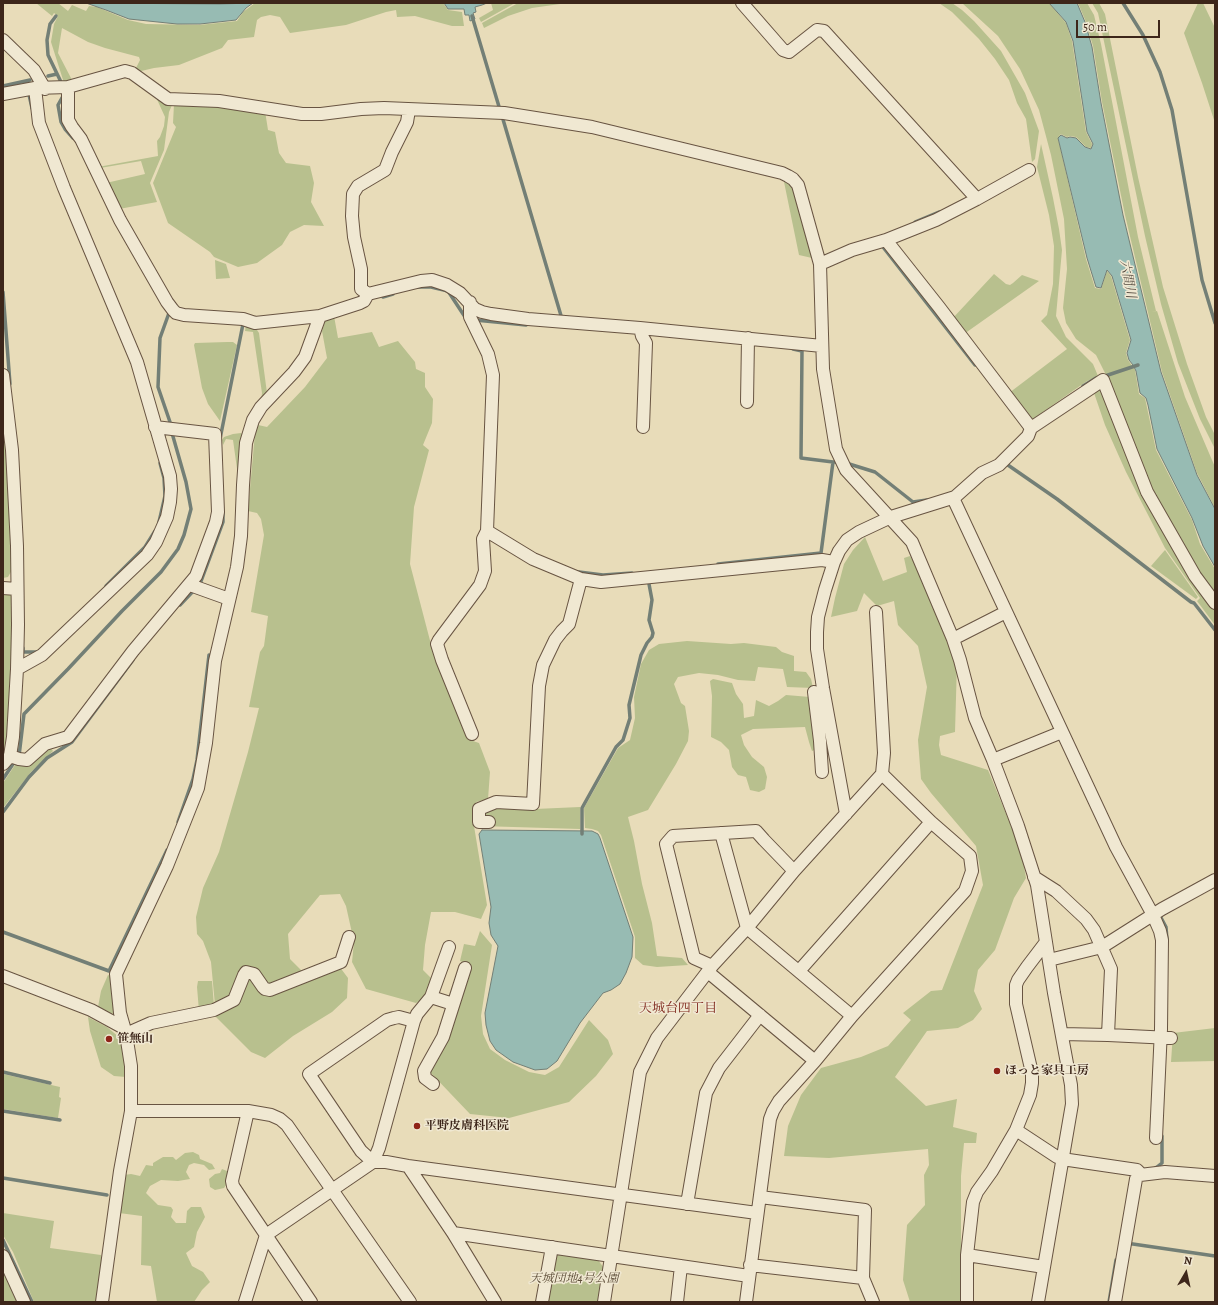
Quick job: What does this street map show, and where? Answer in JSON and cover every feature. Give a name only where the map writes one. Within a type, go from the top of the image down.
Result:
[{"type":"street","points":[[742,3],[783,50],[789,52],[817,30],[824,31],[978,199]]},
{"type":"street","points":[[3,40],[34,70],[34,89],[39,123],[64,188],[137,362],[170,476],[171,489],[167,517],[156,542],[147,555],[42,655],[17,669]]},
{"type":"street","points":[[3,94],[34,89],[68,87],[125,71],[132,73],[168,99],[219,101],[302,114],[321,114],[384,108],[501,113],[592,127],[788,176],[798,186],[820,264],[823,369],[834,442],[846,470],[891,517],[912,542],[953,639],[975,718],[1018,826],[1037,885],[1071,1085],[1072,1104],[1038,1302]]},
{"type":"street","points":[[68,87],[68,120],[81,138],[120,220],[170,307],[176,313],[262,323],[320,316],[360,303],[364,301],[368,294],[421,281],[432,280],[447,285],[470,302],[475,308],[490,314],[748,343],[822,346]]},
{"type":"street","points":[[368,294],[361,289],[361,269],[354,237],[352,216],[353,194],[358,186],[386,170],[392,152],[407,122],[409,110]]},
{"type":"street","points":[[820,264],[852,250],[883,241],[936,220],[1030,170]]},
{"type":"street","points":[[846,814],[817,648],[818,617],[834,562],[839,551],[847,540],[859,532],[891,517],[956,497],[982,473],[1000,465],[1028,436],[1029,426],[883,241]]},
{"type":"street","points":[[470,302],[471,319],[488,354],[493,375],[487,531],[483,539],[485,571],[480,585],[437,644],[472,734]]},
{"type":"street","points":[[102,1302],[120,1172],[132,1111],[131,1066],[120,1012],[116,974],[168,866],[198,788],[206,743],[215,661],[237,567],[241,536],[246,443],[253,420],[261,407],[294,372],[305,357],[320,316]]},
{"type":"street","points":[[641,331],[646,342],[643,427]]},
{"type":"street","points":[[747,402],[748,343]]},
{"type":"street","points":[[3,375],[12,450],[16,518],[17,669],[11,759],[27,760],[46,744],[68,737],[133,651],[194,586],[218,512],[214,449],[215,434],[155,427]]},
{"type":"street","points":[[1029,426],[1103,380],[1147,492],[1195,576],[1215,603]]},
{"type":"street","points":[[956,497],[1006,612],[1062,732],[1106,813],[1123,862],[1157,913],[1162,940],[1166,1038],[1156,1138]]},
{"type":"street","points":[[487,531],[533,559],[581,579],[601,582],[822,560],[834,562]]},
{"type":"street","points":[[489,822],[479,822],[479,809],[496,802],[534,804],[538,686],[543,665],[555,640],[569,624],[581,579]]},
{"type":"street","points":[[194,586],[229,599]]},
{"type":"street","points":[[3,588],[17,589]]},
{"type":"street","points":[[604,1302],[640,1072],[657,1038],[710,969],[747,928],[794,871],[882,774],[884,753],[876,612]]},
{"type":"street","points":[[953,639],[1006,612]]},
{"type":"street","points":[[814,692],[822,772]]},
{"type":"street","points":[[993,760],[1062,732]]},
{"type":"street","points":[[746,1302],[770,1119],[773,1111],[779,1101],[815,1061],[852,1016],[965,891],[972,871],[970,856],[931,822],[882,774]]},
{"type":"street","points":[[799,971],[931,822]]},
{"type":"street","points":[[794,871],[756,830],[674,836],[666,844],[694,958],[710,969],[760,1015],[815,1061]]},
{"type":"street","points":[[722,833],[747,928],[852,1016]]},
{"type":"street","points":[[1034,877],[1056,891],[1086,919],[1094,930],[1102,947],[1111,969],[1112,976],[1108,1035]]},
{"type":"street","points":[[1049,960],[1102,947],[1215,880]]},
{"type":"street","points":[[3,976],[91,1010],[125,1031],[151,1023],[214,1010],[234,1000],[246,972],[254,974],[265,989],[270,990],[341,962],[349,937]]},
{"type":"street","points":[[967,1302],[967,1255],[973,1202],[977,1192],[992,1171],[1016,1130],[1030,1095],[1032,1083],[1032,1073],[1016,1004],[1016,985],[1027,967],[1046,942]]},
{"type":"street","points":[[245,1302],[266,1235],[373,1162],[379,1148],[414,1021],[417,1014],[430,998],[448,947]]},
{"type":"street","points":[[433,1084],[425,1078],[424,1071],[443,1037],[464,968]]},
{"type":"street","points":[[430,998],[453,1004]]},
{"type":"street","points":[[687,1204],[706,1093],[719,1068],[760,1015]]},
{"type":"street","points":[[414,1021],[399,1017],[387,1020],[309,1074],[361,1151],[373,1162],[386,1162],[757,1213]]},
{"type":"street","points":[[1062,1034],[1166,1038]]},
{"type":"street","points":[[132,1111],[248,1111],[272,1115],[280,1119],[286,1125],[410,1302]]},
{"type":"street","points":[[248,1111],[232,1181],[233,1186],[311,1302]]},
{"type":"street","points":[[1016,1130],[1062,1159],[1139,1173],[1165,1172],[1215,1176]]},
{"type":"street","points":[[408,1166],[453,1233],[495,1302]]},
{"type":"street","points":[[1115,1302],[1136,1178],[1139,1173]]},
{"type":"street","points":[[760,1197],[865,1210],[863,1278],[873,1302]]},
{"type":"street","points":[[453,1233],[681,1266],[863,1278]]},
{"type":"street","points":[[542,1302],[552,1247]]},
{"type":"street","points":[[967,1255],[1044,1267]]},
{"type":"street","points":[[3,1256],[24,1302]]},
{"type":"street","points":[[677,1302],[681,1266]]},
{"type":"green space","points":[[36,3],[58,3],[68,11],[72,5],[86,11],[89,6],[97,7],[128,20],[146,24],[199,25],[237,21],[243,12],[255,3],[443,3],[448,10],[462,12],[464,26],[452,26],[415,16],[397,17],[396,10],[346,25],[290,33],[280,17],[270,15],[261,17],[257,20],[254,37],[228,40],[222,48],[179,65],[137,72],[135,70],[140,60],[139,57],[88,42],[62,28],[58,53],[72,80],[64,83],[51,42],[54,24],[58,16],[54,13],[52,16]]},
{"type":"green space","points":[[491,3],[515,3],[481,22],[479,18],[493,10]]},
{"type":"green space","points":[[518,3],[567,3],[532,8],[508,16],[484,28],[482,23]]},
{"type":"green space","points":[[939,3],[952,3],[962,10],[1001,51],[1025,93],[1039,131],[1035,159],[1032,162],[1026,119],[1017,103],[1009,80],[979,39],[952,12]]},
{"type":"green space","points":[[962,3],[1049,3],[1066,23],[1072,41],[1086,132],[1092,144],[1091,148],[1086,147],[1076,137],[1067,137],[1061,134],[1058,138],[1086,259],[1095,288],[1101,289],[1107,271],[1111,276],[1130,340],[1126,353],[1128,360],[1135,370],[1139,394],[1145,398],[1156,450],[1192,520],[1200,544],[1215,569],[1215,597],[1168,524],[1124,428],[1105,373],[1096,355],[1076,339],[1066,323],[1063,308],[1067,269],[1064,219],[1051,155],[1039,110],[1020,69],[998,36]]},
{"type":"green space","points":[[1078,3],[1087,3],[1094,15],[1101,44],[1138,237],[1156,311],[1152,312],[1157,311],[1185,397],[1215,467],[1215,508],[1197,473],[1162,372],[1125,215],[1102,102],[1093,46],[1086,22]]},
{"type":"green space","points":[[1092,3],[1099,3],[1105,14],[1138,177],[1163,287],[1187,364],[1206,417],[1215,435],[1215,449],[1200,419],[1178,363],[1161,304],[1145,236],[1098,13]]},
{"type":"green space","points":[[1198,3],[1203,3],[1215,28],[1215,123],[1184,33]]},
{"type":"green space","points":[[155,95],[172,105],[169,112],[164,150],[150,183],[157,202],[119,209],[106,183],[98,167],[158,156],[157,141],[164,126],[165,117]],"holes":[[[141,161],[145,174],[106,183],[100,168]]]},
{"type":"green space","points":[[194,102],[265,111],[268,130],[275,132],[279,153],[286,163],[310,166],[314,183],[311,202],[324,226],[304,225],[290,232],[282,245],[257,263],[238,267],[214,257],[210,252],[168,223],[153,183],[176,127],[173,123],[174,104]]},
{"type":"green space","points":[[1041,144],[1053,198],[1062,250],[1056,316],[1066,337],[1093,364],[1098,376],[1087,381],[1030,421],[1009,393],[1067,349],[1041,321],[1047,315],[1053,284],[1054,246],[1049,215],[1037,167]]},
{"type":"green space","points":[[783,177],[791,181],[813,257],[812,258],[799,255]]},
{"type":"green space","points":[[215,260],[226,264],[230,278],[216,279]]},
{"type":"green space","points":[[994,274],[1006,284],[1010,285],[1022,275],[1039,281],[964,334],[952,319]]},
{"type":"green space","points":[[334,316],[338,338],[372,332],[379,347],[398,341],[415,362],[416,369],[425,373],[425,387],[433,399],[432,423],[423,445],[429,450],[414,507],[410,564],[433,652],[470,740],[479,743],[490,772],[488,799],[476,802],[474,826],[487,905],[481,919],[455,912],[431,912],[425,945],[423,970],[432,979],[425,997],[416,1003],[366,989],[352,962],[354,942],[346,906],[340,894],[320,895],[288,934],[290,959],[305,974],[271,987],[255,971],[231,996],[215,1005],[211,962],[203,941],[197,934],[196,917],[203,888],[219,852],[259,708],[249,707],[260,652],[264,646],[268,616],[251,612],[264,535],[261,519],[257,513],[248,511],[255,433],[258,425],[267,427],[305,387],[327,358],[322,331],[326,319]]},
{"type":"green space","points":[[246,325],[255,327],[259,333],[267,393],[261,400],[262,393],[253,332],[245,331]]},
{"type":"green space","points":[[233,342],[237,345],[220,421],[208,404],[202,388],[194,345],[195,343]]},
{"type":"green space","points":[[1101,384],[1188,569],[1215,609],[1215,625],[1197,601],[1200,598],[1165,548],[1126,472],[1105,425],[1093,390]]},
{"type":"green space","points":[[3,402],[10,482],[12,570],[8,577],[3,578]]},
{"type":"green space","points":[[241,433],[243,435],[239,483],[233,440],[226,439],[223,445],[222,440],[224,437]]},
{"type":"green space","points":[[865,537],[883,581],[907,572],[904,558],[910,556],[921,575],[957,663],[955,732],[940,736],[939,745],[941,755],[988,770],[1021,850],[1026,878],[1014,898],[995,950],[978,970],[974,991],[982,1009],[973,1020],[958,1028],[927,1031],[895,1077],[926,1106],[957,1099],[953,1127],[977,1133],[976,1143],[964,1143],[961,1176],[961,1302],[910,1302],[903,1280],[907,1225],[925,1205],[924,1175],[929,1165],[928,1149],[829,1158],[784,1156],[788,1126],[801,1095],[821,1068],[861,1057],[888,1046],[911,1020],[903,1013],[931,991],[942,990],[983,885],[976,846],[921,779],[918,740],[927,687],[918,646],[898,625],[894,601],[877,606],[864,593],[857,611],[831,617],[844,564],[853,550]]},
{"type":"green space","points":[[1165,550],[1198,597],[1196,599],[1151,566]]},
{"type":"green space","points":[[3,592],[11,595],[13,601],[6,747],[3,750]]},
{"type":"green space","points":[[687,641],[731,644],[744,643],[776,647],[782,652],[794,656],[794,671],[806,672],[811,679],[813,688],[787,687],[783,669],[758,667],[755,681],[738,680],[718,675],[699,673],[678,677],[674,684],[681,703],[685,706],[689,731],[688,741],[648,810],[628,817],[652,923],[657,956],[682,958],[688,965],[657,967],[643,965],[635,958],[635,937],[601,835],[598,831],[585,828],[584,808],[618,748],[630,740],[635,718],[634,697],[641,664],[649,650],[659,644]]},
{"type":"green space","points":[[713,679],[732,683],[736,694],[743,704],[744,718],[754,716],[756,700],[769,706],[786,695],[810,697],[817,749],[812,751],[805,727],[753,729],[741,735],[744,745],[752,757],[764,767],[767,777],[765,789],[759,792],[750,790],[746,777],[738,775],[732,767],[729,750],[721,742],[711,737],[712,696],[710,681]]},
{"type":"green space","points":[[50,747],[53,751],[31,772],[3,808],[3,783],[15,765]]},
{"type":"green space","points":[[495,806],[535,809],[580,807],[580,829],[480,826],[483,811]]},
{"type":"green space","points":[[480,931],[492,945],[481,1016],[483,1034],[490,1049],[505,1060],[529,1072],[545,1075],[559,1067],[589,1020],[608,1040],[613,1054],[596,1076],[569,1102],[509,1118],[470,1114],[429,1071],[447,1039],[471,965],[460,961],[464,944],[475,946]]},
{"type":"green space","points":[[339,966],[348,978],[347,998],[332,1012],[293,1036],[265,1058],[251,1052],[213,1014],[248,976],[262,990]]},
{"type":"green space","points":[[108,975],[113,977],[111,985],[112,1000],[115,1012],[110,1015],[98,1007],[101,991]]},
{"type":"green space","points":[[198,981],[212,981],[214,1006],[199,1011],[197,987]]},
{"type":"green space","points":[[88,1017],[107,1027],[120,1038],[124,1054],[126,1077],[114,1076],[101,1067],[90,1031]]},
{"type":"green space","points":[[1215,1028],[1215,1061],[1171,1062],[1173,1033]]},
{"type":"green space","points":[[3,1074],[60,1087],[59,1097],[61,1098],[58,1118],[3,1109]]},
{"type":"green space","points":[[193,1152],[199,1155],[200,1159],[212,1164],[215,1169],[209,1170],[204,1165],[194,1163],[189,1165],[186,1172],[190,1179],[178,1181],[161,1180],[150,1186],[146,1193],[158,1205],[171,1207],[173,1210],[171,1217],[176,1223],[186,1223],[187,1211],[191,1207],[201,1207],[205,1217],[197,1232],[194,1247],[186,1253],[192,1266],[203,1272],[210,1282],[202,1290],[194,1302],[157,1302],[151,1266],[141,1265],[142,1216],[119,1213],[124,1175],[131,1174],[140,1176],[146,1165],[153,1166],[153,1163],[163,1157],[173,1157],[176,1160],[185,1153]]},
{"type":"green space","points":[[222,1169],[227,1171],[229,1181],[224,1188],[215,1190],[210,1187],[209,1179],[215,1174],[220,1173]]},
{"type":"green space","points":[[3,1213],[54,1221],[50,1248],[101,1255],[102,1264],[97,1302],[34,1302],[13,1252],[3,1235]]},
{"type":"green space","name":"天城団地4号公園","points":[[562,1254],[598,1260],[604,1268],[599,1302],[547,1302],[554,1255]]},
{"type":"green space","points":[[3,1263],[20,1302],[3,1302]]},
{"type":"water","points":[[86,3],[253,3],[246,8],[236,20],[200,24],[177,24],[129,19]]},
{"type":"water","points":[[444,3],[487,3],[475,7],[476,12],[473,13],[475,19],[470,21],[469,15],[465,15],[464,9],[448,9]]},
{"type":"water","name":"六間川","points":[[1049,3],[1077,3],[1085,22],[1092,47],[1101,103],[1123,215],[1161,372],[1197,475],[1215,509],[1215,567],[1203,546],[1192,518],[1157,449],[1146,398],[1140,393],[1136,371],[1129,360],[1127,353],[1131,340],[1112,276],[1107,270],[1101,288],[1096,287],[1087,258],[1058,138],[1061,135],[1067,138],[1076,138],[1085,147],[1091,149],[1093,144],[1087,132],[1073,41],[1066,22]]},
{"type":"water","points":[[482,830],[592,831],[598,834],[633,937],[632,957],[620,984],[603,993],[580,1023],[557,1061],[547,1069],[535,1070],[513,1062],[496,1050],[490,1041],[485,1013],[498,946],[491,935],[489,923],[491,907],[479,834]]},
{"type":"waterway","points":[[1123,3],[1143,35],[1160,72],[1172,110],[1202,280],[1215,323]]},
{"type":"waterway","points":[[56,16],[50,24],[47,40],[48,55],[61,82]]},
{"type":"waterway","points":[[472,16],[500,110]]},
{"type":"waterway","points":[[48,76],[57,74]]},
{"type":"waterway","points":[[3,86],[30,80]]},
{"type":"waterway","points":[[26,81],[32,108]]},
{"type":"waterway","points":[[63,96],[58,105],[61,122],[73,138]]},
{"type":"waterway","points":[[502,116],[562,319]]},
{"type":"waterway","points":[[915,222],[939,212]]},
{"type":"waterway","points":[[882,243],[883,247],[975,365]]},
{"type":"waterway","points":[[416,287],[431,287],[448,291],[467,320]]},
{"type":"waterway","points":[[3,292],[10,384]]},
{"type":"waterway","points":[[383,297],[393,294]]},
{"type":"waterway","points":[[169,313],[160,338],[158,387],[170,422]]},
{"type":"waterway","points":[[475,320],[526,325]]},
{"type":"waterway","points":[[220,439],[243,324]]},
{"type":"waterway","points":[[793,349],[802,351],[801,458],[833,462]]},
{"type":"waterway","points":[[1102,377],[1138,365]]},
{"type":"waterway","points":[[1083,386],[1096,378]]},
{"type":"waterway","points":[[19,756],[24,714],[161,572],[178,549],[184,535],[191,509],[186,482],[172,433]]},
{"type":"waterway","points":[[718,564],[821,553],[833,462],[840,462]]},
{"type":"waterway","points":[[159,522],[165,496],[164,478],[160,463]]},
{"type":"waterway","points":[[846,463],[875,472],[913,502],[927,500]]},
{"type":"waterway","points":[[1005,463],[1057,499],[1194,603],[1215,630]]},
{"type":"waterway","points":[[180,605],[200,584],[223,522],[223,513]]},
{"type":"waterway","points":[[106,586],[145,547],[155,531]]},
{"type":"waterway","points":[[579,572],[603,575],[632,573]]},
{"type":"waterway","points":[[582,834],[582,808],[616,747],[623,740],[630,718],[629,705],[641,655],[652,637],[653,633],[649,620],[652,600],[649,584]]},
{"type":"waterway","points":[[23,648],[23,652],[39,652]]},
{"type":"waterway","points":[[178,822],[193,779],[197,760],[209,655]]},
{"type":"waterway","points":[[3,812],[29,777],[47,758],[72,742],[133,660]]},
{"type":"waterway","points":[[3,779],[15,761]]},
{"type":"waterway","points":[[3,932],[109,971],[167,850]]},
{"type":"waterway","points":[[1159,914],[1166,927],[1167,940]]},
{"type":"waterway","points":[[3,1072],[50,1083]]},
{"type":"waterway","points":[[3,1111],[60,1120]]},
{"type":"waterway","points":[[1155,1168],[1162,1163],[1162,1136]]},
{"type":"waterway","points":[[3,1178],[107,1195]]},
{"type":"waterway","points":[[3,1240],[32,1302]]},
{"type":"waterway","points":[[1126,1243],[1215,1256]]},
{"type":"waterway","points":[[1109,1302],[1116,1260]]},
{"type":"place","name":"笹無山","points":[[109,1039]]},
{"type":"place","name":"ほっと家具工房","points":[[997,1071]]},
{"type":"place","name":"平野皮膚科医院","points":[[417,1126]]},
{"type":"district","name":"天城台四丁目","points":[[678,1009]]}]
